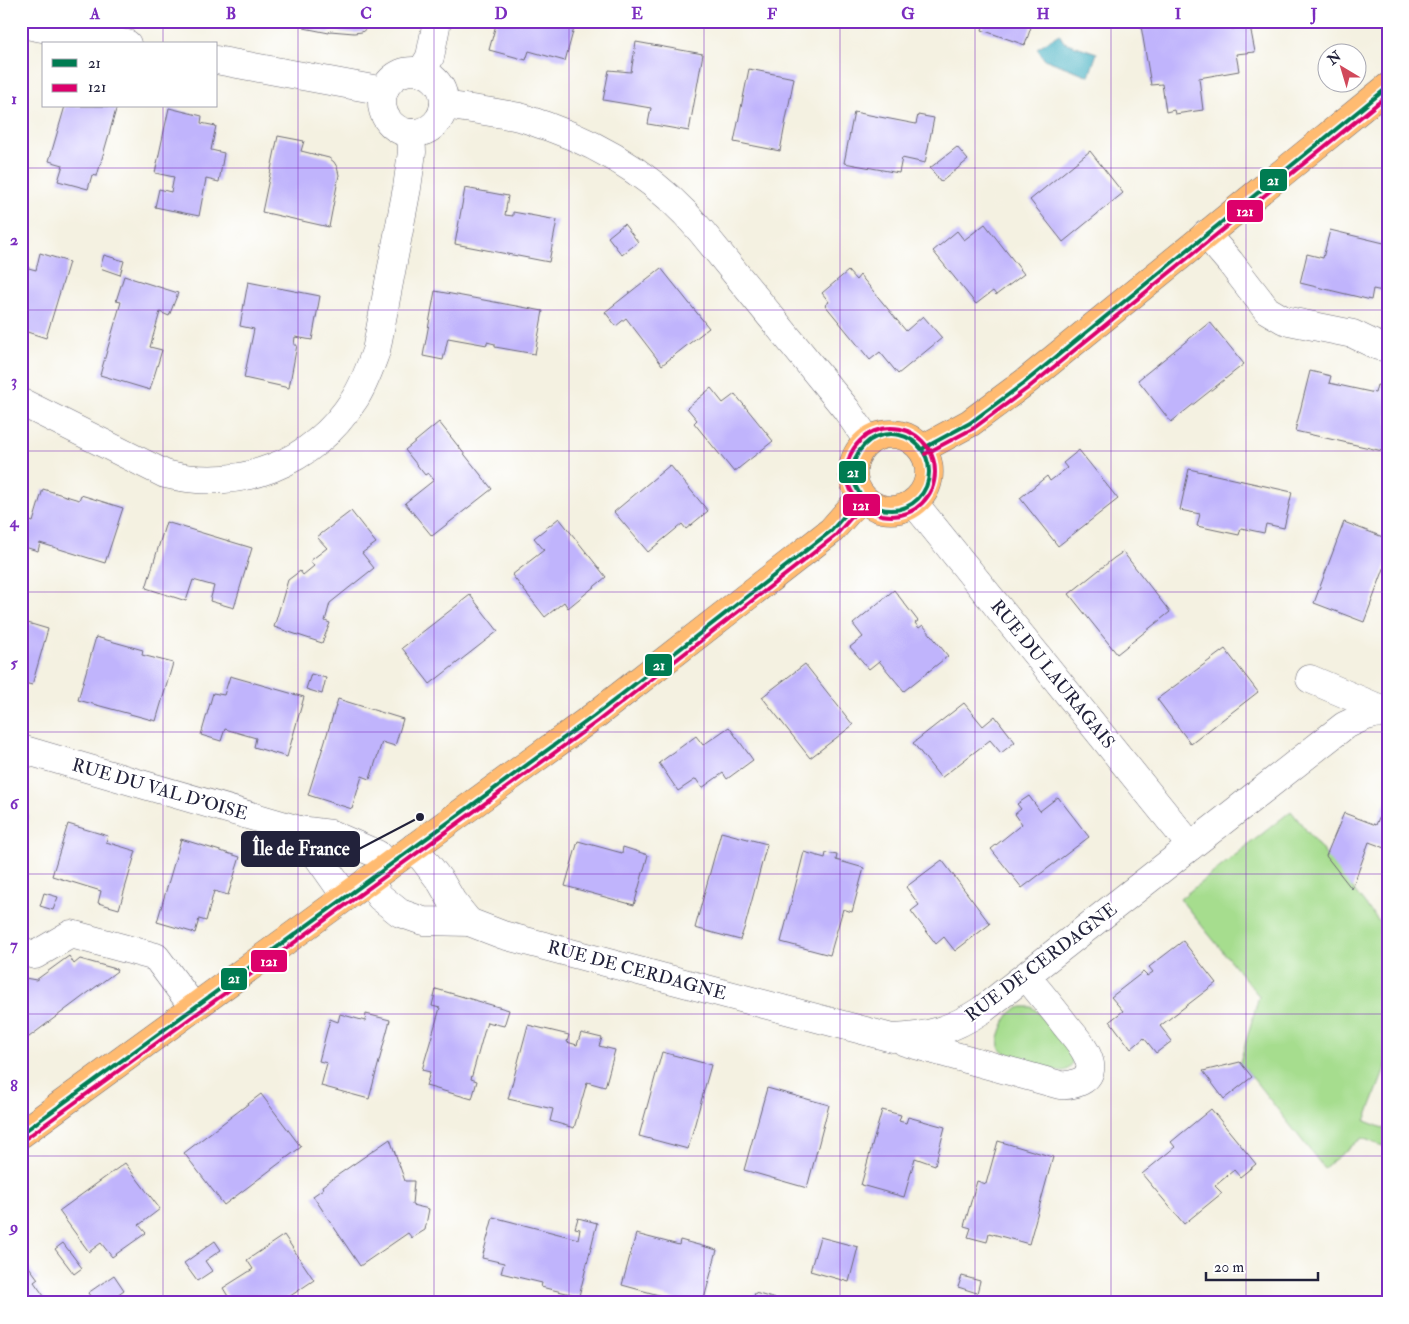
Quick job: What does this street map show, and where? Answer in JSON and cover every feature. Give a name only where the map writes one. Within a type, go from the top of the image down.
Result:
[{"type":"main road","points":[[922,449],[970,423],[1024,383],[1388,87]]},
{"type":"main road","points":[[891,434],[903,436],[913,441],[922,449],[928,460],[930,472],[928,484],[923,494],[914,503],[904,509],[892,511],[870,505],[861,497],[855,486],[852,474],[854,462],[860,450],[868,441],[879,436],[891,434]]},
{"type":"main road","points":[[21,1134],[594,716],[831,531],[861,497]]},
{"type":"street","points":[[421,72],[430,57],[437,21]]},
{"type":"street","points":[[21,24],[116,42]]},
{"type":"street","points":[[218,60],[384,91]]},
{"type":"street","points":[[406,72],[421,72],[437,82],[443,92],[444,105],[442,114],[430,128],[421,132],[411,133],[402,131],[387,119],[383,110],[382,100],[384,91],[388,84],[399,75],[406,72]]},
{"type":"street","points":[[444,105],[484,110],[524,119],[571,135],[617,159],[664,192],[686,213],[701,231],[846,409],[868,441]]},
{"type":"street","points":[[21,402],[165,474],[183,478],[206,480],[239,478],[279,465],[312,446],[330,431],[355,399],[376,351],[407,188],[412,152],[411,133]]},
{"type":"street","points":[[1206,234],[1266,310],[1284,320],[1353,334],[1378,346],[1388,348]]},
{"type":"street","name":"RUE DU LAURAGAIS","points":[[914,503],[1191,846]]},
{"type":"street","name":"RUE DE CERDAGNE","points":[[1310,679],[1388,712]]},
{"type":"street","name":"RUE DE CERDAGNE","points":[[378,874],[380,897],[400,913],[422,922],[469,922],[503,935],[892,1038],[915,1037],[941,1031],[966,1020],[1026,976],[1344,726],[1363,716],[1388,712]]},
{"type":"street","name":"RUE DU VAL D'OISE","points":[[21,749],[299,830],[331,834],[377,854],[378,874]]},
{"type":"street","points":[[299,830],[346,897]]},
{"type":"street","points":[[414,847],[469,922]]},
{"type":"street","points":[[21,951],[35,955],[72,934],[156,957],[194,1008]]},
{"type":"street","points":[[892,1038],[1060,1085],[1071,1085],[1083,1080],[1089,1072],[1090,1066],[1084,1050],[1026,976]]},
{"type":"green space","points":[[1291,811],[1388,933],[1388,1061],[1365,1121],[1388,1130],[1388,1148],[1362,1138],[1324,1168],[1240,1062],[1259,996],[1180,899]]},
{"type":"green space","points":[[1023,1007],[1031,1007],[1036,1010],[1071,1053],[1072,1062],[1068,1069],[1058,1071],[1033,1064],[1009,1055],[999,1047],[1000,1035],[1010,1013]]},
{"type":"water","points":[[1059,34],[1064,42],[1097,53],[1089,76],[1044,59],[1037,48]]},
{"type":"building","points":[[305,21],[371,21],[362,32],[330,31],[329,33],[304,28]]},
{"type":"building","points":[[497,21],[576,21],[565,61],[529,51],[526,60],[489,50]]},
{"type":"building","points":[[985,21],[1033,21],[1025,45],[982,30]]},
{"type":"building","points":[[1169,21],[1231,21],[1232,29],[1250,26],[1255,52],[1236,54],[1239,71],[1199,78],[1203,110],[1175,114],[1174,110],[1166,112],[1162,84],[1151,85],[1141,26]]},
{"type":"building","points":[[636,42],[703,54],[689,131],[648,124],[651,108],[603,100],[609,70],[631,72]]},
{"type":"building","points":[[749,69],[794,78],[780,151],[734,142]]},
{"type":"building","points":[[64,108],[116,108],[97,176],[92,175],[88,189],[58,181],[63,165],[49,161]]},
{"type":"building","points":[[169,108],[202,116],[201,123],[216,126],[211,150],[224,153],[219,182],[206,179],[199,216],[155,207],[159,189],[171,192],[174,177],[155,173]]},
{"type":"building","points":[[854,112],[916,124],[918,115],[934,118],[925,163],[902,158],[899,173],[844,163]]},
{"type":"building","points":[[278,136],[304,141],[301,151],[329,158],[337,167],[339,175],[329,227],[262,212]]},
{"type":"building","points":[[957,147],[968,160],[941,182],[930,168]]},
{"type":"building","points":[[1090,151],[1123,193],[1063,242],[1030,200]]},
{"type":"building","points":[[465,188],[508,196],[505,215],[513,216],[513,212],[557,220],[549,262],[455,244]]},
{"type":"building","points":[[624,224],[638,242],[622,255],[608,237]]},
{"type":"building","points":[[985,224],[1024,274],[996,295],[993,291],[976,304],[933,251],[957,231],[964,240]]},
{"type":"building","points":[[1330,230],[1388,244],[1388,292],[1373,289],[1371,300],[1300,283],[1307,254],[1323,258]]},
{"type":"building","points":[[40,253],[69,262],[46,338],[21,330],[21,266],[36,270]]},
{"type":"building","points":[[104,255],[124,261],[120,275],[100,268]]},
{"type":"building","points":[[661,268],[709,328],[662,365],[626,318],[616,326],[605,312]]},
{"type":"building","points":[[848,271],[856,280],[860,275],[906,331],[923,316],[942,338],[898,374],[880,352],[870,360],[825,305],[829,302],[822,293]]},
{"type":"building","points":[[124,276],[178,293],[169,316],[160,312],[150,347],[162,350],[150,390],[100,375],[121,302],[116,301]]},
{"type":"building","points":[[248,282],[320,296],[312,340],[295,337],[294,345],[297,345],[289,388],[244,378],[254,329],[240,326]]},
{"type":"building","points":[[435,291],[543,311],[535,354],[495,347],[495,344],[487,342],[487,345],[448,338],[443,360],[423,356]]},
{"type":"building","points":[[1210,322],[1244,364],[1171,422],[1138,380]]},
{"type":"building","points":[[1310,371],[1331,376],[1329,383],[1375,393],[1377,385],[1388,387],[1387,452],[1295,431]]},
{"type":"building","points":[[711,388],[723,403],[735,394],[773,441],[734,472],[694,423],[697,420],[687,408]]},
{"type":"building","points":[[439,422],[492,489],[432,536],[405,503],[434,480],[428,473],[425,475],[405,450]]},
{"type":"building","points":[[1079,450],[1118,499],[1058,546],[1020,498],[1047,476],[1050,481],[1067,468],[1063,463]]},
{"type":"building","points":[[670,465],[708,511],[686,529],[682,524],[648,552],[614,512]]},
{"type":"building","points":[[1189,469],[1292,492],[1284,528],[1266,524],[1264,533],[1241,528],[1239,535],[1197,526],[1200,514],[1180,510]]},
{"type":"building","points":[[43,489],[79,500],[81,495],[123,508],[105,563],[40,543],[38,551],[21,546],[22,518],[33,522]]},
{"type":"building","points":[[351,511],[376,543],[362,553],[374,568],[330,603],[325,621],[330,623],[322,643],[274,627],[288,580],[300,571],[303,575],[314,566],[310,561],[327,548],[317,537]]},
{"type":"building","points":[[559,518],[606,577],[568,608],[564,602],[545,617],[512,575],[544,550],[534,538]]},
{"type":"building","points":[[166,522],[252,548],[234,608],[210,601],[214,586],[193,580],[186,601],[146,588]]},
{"type":"building","points":[[1344,522],[1388,539],[1388,558],[1364,622],[1314,603]]},
{"type":"building","points":[[1123,552],[1170,612],[1117,654],[1069,594]]},
{"type":"building","points":[[894,590],[918,621],[915,623],[919,628],[923,625],[948,656],[904,691],[879,661],[869,669],[850,647],[863,637],[853,624]]},
{"type":"building","points":[[470,595],[498,631],[430,684],[402,648]]},
{"type":"building","points":[[21,621],[48,629],[32,685],[21,682]]},
{"type":"building","points":[[96,637],[143,650],[142,655],[173,663],[156,721],[78,700]]},
{"type":"building","points":[[1225,649],[1258,692],[1191,744],[1157,699]]},
{"type":"building","points":[[805,664],[853,725],[810,758],[762,697]]},
{"type":"building","points":[[311,674],[326,678],[322,694],[306,689]]},
{"type":"building","points":[[230,676],[304,697],[287,757],[254,747],[256,738],[225,729],[221,741],[201,735],[213,693],[224,695]]},
{"type":"building","points":[[338,699],[403,719],[395,746],[382,742],[370,779],[362,776],[352,809],[308,795]]},
{"type":"building","points":[[964,703],[983,726],[995,716],[1015,742],[1001,753],[990,740],[941,778],[913,743]]},
{"type":"building","points":[[729,727],[753,760],[727,779],[723,773],[702,788],[696,779],[678,791],[659,763],[696,736],[703,745]]},
{"type":"building","points":[[1388,795],[1388,849],[1369,842],[1352,889],[1326,856],[1344,813],[1376,825]]},
{"type":"building","points":[[1029,796],[1040,811],[1058,797],[1089,837],[1022,888],[991,849],[1022,824],[1015,814],[1021,809],[1017,804]]},
{"type":"building","points":[[21,812],[29,815],[22,841],[21,841]]},
{"type":"building","points":[[68,824],[108,836],[106,842],[136,851],[119,909],[98,903],[101,891],[52,876]]},
{"type":"building","points":[[721,832],[767,844],[740,940],[695,928]]},
{"type":"building","points":[[181,839],[240,857],[228,895],[214,891],[206,921],[199,919],[195,933],[157,922]]},
{"type":"building","points":[[578,841],[622,853],[623,847],[648,855],[634,905],[565,886]]},
{"type":"building","points":[[804,852],[825,858],[826,853],[837,855],[836,860],[864,868],[852,912],[843,909],[830,955],[781,942]]},
{"type":"building","points":[[942,860],[990,924],[955,951],[944,937],[936,944],[911,911],[919,905],[906,887]]},
{"type":"building","points":[[44,893],[58,897],[53,910],[40,906]]},
{"type":"building","points":[[1183,941],[1216,983],[1160,1026],[1172,1041],[1156,1053],[1144,1038],[1131,1049],[1110,1021],[1123,1011],[1111,997],[1143,972],[1147,976],[1153,972],[1149,967]]},
{"type":"building","points":[[69,956],[74,964],[80,959],[116,969],[117,971],[21,1043],[21,981],[25,978],[36,980]]},
{"type":"building","points":[[436,989],[509,1010],[504,1026],[487,1022],[471,1079],[477,1081],[472,1099],[426,1086],[430,1072],[422,1070],[440,1008],[432,1006]]},
{"type":"building","points":[[340,1014],[365,1021],[366,1014],[390,1020],[369,1099],[321,1086],[327,1063],[319,1061],[330,1019],[338,1022]]},
{"type":"building","points":[[528,1025],[569,1035],[567,1042],[577,1045],[581,1033],[602,1038],[599,1046],[615,1050],[605,1087],[587,1082],[574,1128],[550,1121],[553,1109],[508,1099]]},
{"type":"building","points":[[662,1052],[711,1065],[688,1149],[639,1136]]},
{"type":"building","points":[[1240,1062],[1252,1077],[1224,1099],[1203,1071]]},
{"type":"building","points":[[767,1088],[829,1105],[807,1188],[744,1170]]},
{"type":"building","points":[[261,1094],[301,1147],[224,1205],[184,1153]]},
{"type":"building","points":[[1211,1109],[1256,1164],[1240,1177],[1234,1170],[1215,1186],[1222,1193],[1184,1224],[1142,1174],[1175,1147],[1171,1142]]},
{"type":"building","points":[[882,1110],[901,1115],[899,1121],[906,1123],[908,1117],[945,1127],[935,1165],[915,1158],[904,1197],[861,1185]]},
{"type":"building","points":[[390,1139],[405,1181],[414,1181],[412,1205],[429,1209],[425,1230],[412,1238],[408,1233],[360,1266],[313,1196],[323,1189],[322,1186]]},
{"type":"building","points":[[998,1141],[1053,1157],[1029,1244],[989,1233],[987,1242],[968,1237],[971,1228],[964,1226],[977,1181],[986,1184]]},
{"type":"building","points":[[125,1163],[160,1209],[139,1225],[146,1233],[112,1257],[101,1243],[89,1252],[59,1211]]},
{"type":"building","points":[[493,1217],[578,1239],[580,1229],[575,1228],[578,1218],[597,1223],[579,1296],[541,1287],[542,1283],[501,1273],[504,1263],[482,1258]]},
{"type":"building","points":[[636,1234],[679,1245],[680,1240],[717,1250],[703,1303],[688,1303],[622,1285]]},
{"type":"building","points":[[284,1235],[314,1280],[280,1303],[232,1303],[223,1288],[253,1269],[247,1260]]},
{"type":"building","points":[[820,1237],[858,1247],[849,1282],[810,1271]]},
{"type":"building","points":[[215,1241],[221,1250],[205,1261],[212,1271],[197,1281],[184,1263]]},
{"type":"building","points":[[63,1243],[82,1268],[74,1274],[55,1249]]},
{"type":"building","points":[[21,1256],[38,1279],[34,1282],[49,1303],[21,1303]]},
{"type":"building","points":[[114,1275],[124,1290],[106,1303],[95,1303],[88,1293]]},
{"type":"building","points":[[962,1276],[980,1281],[977,1293],[958,1287]]},
{"type":"building","points":[[755,1293],[786,1302],[786,1303],[752,1303]]},
{"type":"transit line","name":"21","points":[[922,449],[970,423],[1024,383],[1388,87]]},
{"type":"transit line","name":"121","points":[[925,454],[974,428],[1028,388],[1388,95]]},
{"type":"transit line","name":"121","points":[[882,428],[900,428],[916,435],[928,447],[935,463],[935,472],[935,481],[928,497],[916,509],[900,516],[882,516],[866,509],[854,497],[847,481],[847,463],[854,447],[866,435],[882,428]]},
{"type":"transit line","name":"21","points":[[891,434],[906,437],[918,445],[926,457],[929,472],[926,487],[918,499],[906,507],[891,510],[876,507],[864,499],[856,487],[853,472],[856,457],[864,445],[876,437],[891,434]]},
{"type":"transit line","name":"21","points":[[21,1134],[594,716],[831,531],[861,497]]},
{"type":"transit line","name":"121","points":[[25,1139],[598,721],[835,536],[866,501]]},
{"type":"place","name":"Île de France","points":[[420,817]]}]
